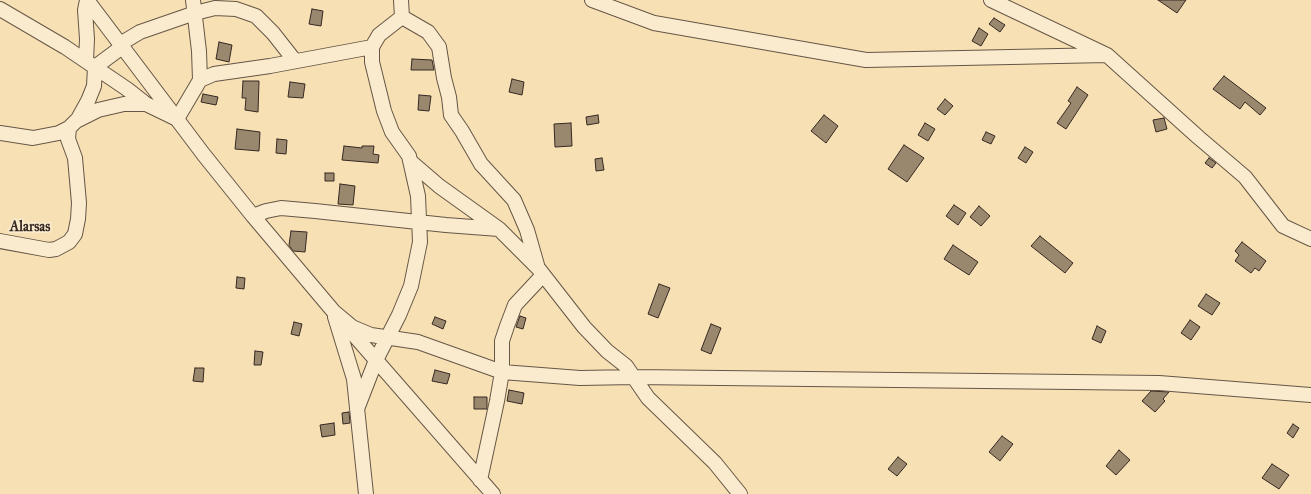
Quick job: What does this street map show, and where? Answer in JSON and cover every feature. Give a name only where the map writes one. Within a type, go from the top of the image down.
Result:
[{"type":"street","points":[[87,0],[253,216],[492,494]]},
{"type":"street","points":[[0,241],[49,250],[56,249],[69,242],[75,234],[79,203],[75,158],[68,139],[74,124],[88,101],[94,86],[87,39],[85,10],[87,0]]},
{"type":"street","points":[[401,0],[402,17]]},
{"type":"street","points":[[592,0],[654,23],[866,60],[1108,56]]},
{"type":"street","points":[[991,0],[1108,56],[1245,177],[1283,226],[1311,239]]},
{"type":"street","points":[[177,119],[200,80],[199,51],[194,7]]},
{"type":"street","points":[[90,64],[118,50],[120,44],[140,32],[194,7],[236,9],[256,16],[273,33],[295,61]]},
{"type":"street","points":[[0,9],[90,64],[146,104],[177,119]]},
{"type":"street","points":[[356,409],[376,360],[399,315],[411,286],[420,242],[418,196],[409,156],[392,132],[384,112],[372,62],[372,47],[379,35],[402,17]]},
{"type":"street","points":[[402,17],[428,32],[439,47],[451,115],[481,164],[514,200],[527,230],[540,271]]},
{"type":"street","points":[[200,80],[214,74],[270,66],[372,47]]},
{"type":"street","points":[[0,133],[33,138],[59,133],[98,110],[124,104],[146,104]]},
{"type":"street","points":[[410,162],[439,186],[499,229],[540,271],[584,328],[607,351],[626,366],[648,398],[715,463],[740,494]]},
{"type":"street","points":[[253,216],[266,211],[281,208],[499,229]]},
{"type":"street","points":[[480,480],[491,435],[502,372],[502,341],[515,306],[540,271]]},
{"type":"street","points":[[334,312],[352,327],[371,335],[418,342],[502,372],[580,378],[634,377],[1160,383],[1311,395]]},
{"type":"street","points":[[334,312],[354,379],[366,494]]},
{"type":"building","points":[[1158,0],[1186,0],[1177,13]]},
{"type":"building","points":[[312,9],[323,11],[321,26],[309,24]]},
{"type":"building","points":[[994,18],[1005,25],[1000,32],[989,24]]},
{"type":"building","points":[[979,28],[988,34],[981,46],[972,41]]},
{"type":"building","points":[[219,42],[232,45],[229,62],[216,59]]},
{"type":"building","points":[[412,59],[432,60],[434,70],[411,70]]},
{"type":"building","points":[[1224,76],[1266,108],[1260,115],[1245,102],[1240,109],[1213,89]]},
{"type":"building","points":[[512,79],[524,82],[522,95],[509,92]]},
{"type":"building","points":[[243,81],[259,81],[258,112],[245,110],[246,98],[242,98]]},
{"type":"building","points":[[290,82],[305,84],[303,98],[288,97]]},
{"type":"building","points":[[1077,87],[1088,95],[1066,129],[1057,123],[1071,103],[1068,101]]},
{"type":"building","points":[[203,94],[218,97],[216,105],[201,102]]},
{"type":"building","points":[[419,95],[431,96],[429,111],[418,110]]},
{"type":"building","points":[[945,99],[953,106],[945,115],[937,109]]},
{"type":"building","points":[[598,115],[599,123],[587,125],[586,117]]},
{"type":"building","points":[[824,115],[838,126],[826,143],[811,131]]},
{"type":"building","points":[[1164,118],[1167,129],[1156,132],[1153,120]]},
{"type":"building","points":[[571,123],[572,146],[555,147],[554,124]]},
{"type":"building","points":[[925,123],[935,129],[928,141],[918,135]]},
{"type":"building","points":[[237,129],[260,132],[259,151],[235,149]]},
{"type":"building","points":[[986,132],[995,136],[991,144],[982,140]]},
{"type":"building","points":[[277,139],[287,140],[286,154],[276,153]]},
{"type":"building","points":[[904,145],[924,158],[907,182],[888,169]]},
{"type":"building","points":[[344,146],[362,148],[362,146],[374,146],[373,154],[379,155],[378,163],[342,160]]},
{"type":"building","points":[[1025,147],[1033,152],[1026,163],[1018,158]]},
{"type":"building","points":[[602,158],[604,170],[596,171],[595,159]]},
{"type":"building","points":[[1209,158],[1216,163],[1212,168],[1205,163]]},
{"type":"building","points":[[325,173],[334,173],[334,181],[325,181]]},
{"type":"building","points":[[340,184],[355,186],[353,205],[338,204]]},
{"type":"building","points":[[954,205],[966,213],[958,225],[946,216]]},
{"type":"building","points":[[979,206],[990,216],[981,226],[970,217]]},
{"type":"building","points":[[291,231],[307,232],[305,252],[293,251],[289,245]]},
{"type":"building","points":[[1040,236],[1073,263],[1065,273],[1031,246]]},
{"type":"building","points":[[1242,242],[1266,261],[1259,271],[1255,268],[1251,273],[1235,261],[1239,255],[1235,251]]},
{"type":"building","points":[[953,245],[978,262],[969,275],[944,259]]},
{"type":"building","points":[[237,277],[245,278],[244,289],[236,288]]},
{"type":"building","points":[[659,284],[670,288],[658,318],[648,314]]},
{"type":"building","points":[[1206,294],[1220,303],[1212,315],[1198,306]]},
{"type":"building","points":[[520,316],[526,318],[523,329],[516,327]]},
{"type":"building","points":[[435,317],[446,321],[443,329],[432,324]]},
{"type":"building","points":[[1190,320],[1200,327],[1191,340],[1181,333]]},
{"type":"building","points":[[294,322],[302,324],[299,336],[291,334]]},
{"type":"building","points":[[711,324],[721,328],[711,354],[701,350]]},
{"type":"building","points":[[1097,326],[1106,331],[1101,343],[1092,339]]},
{"type":"building","points":[[255,351],[263,352],[261,365],[254,365]]},
{"type":"building","points":[[195,368],[204,368],[203,382],[193,381]]},
{"type":"building","points":[[435,370],[450,374],[447,384],[432,381]]},
{"type":"building","points":[[509,390],[524,393],[522,404],[507,401]]},
{"type":"building","points":[[1151,391],[1169,392],[1163,399],[1165,401],[1155,412],[1142,401]]},
{"type":"building","points":[[474,397],[487,397],[487,409],[474,409]]},
{"type":"building","points":[[349,412],[350,423],[343,424],[342,413]]},
{"type":"building","points":[[334,423],[335,435],[322,437],[320,425]]},
{"type":"building","points":[[1293,424],[1299,428],[1293,438],[1287,433]]},
{"type":"building","points":[[1002,436],[1013,444],[1000,461],[989,452]]},
{"type":"building","points":[[1119,450],[1130,460],[1116,475],[1106,466]]},
{"type":"building","points":[[898,457],[907,464],[897,476],[888,469]]},
{"type":"building","points":[[1272,464],[1289,475],[1279,489],[1262,478]]},
{"type":"district","name":"Alarsas","points":[[30,228]]}]
